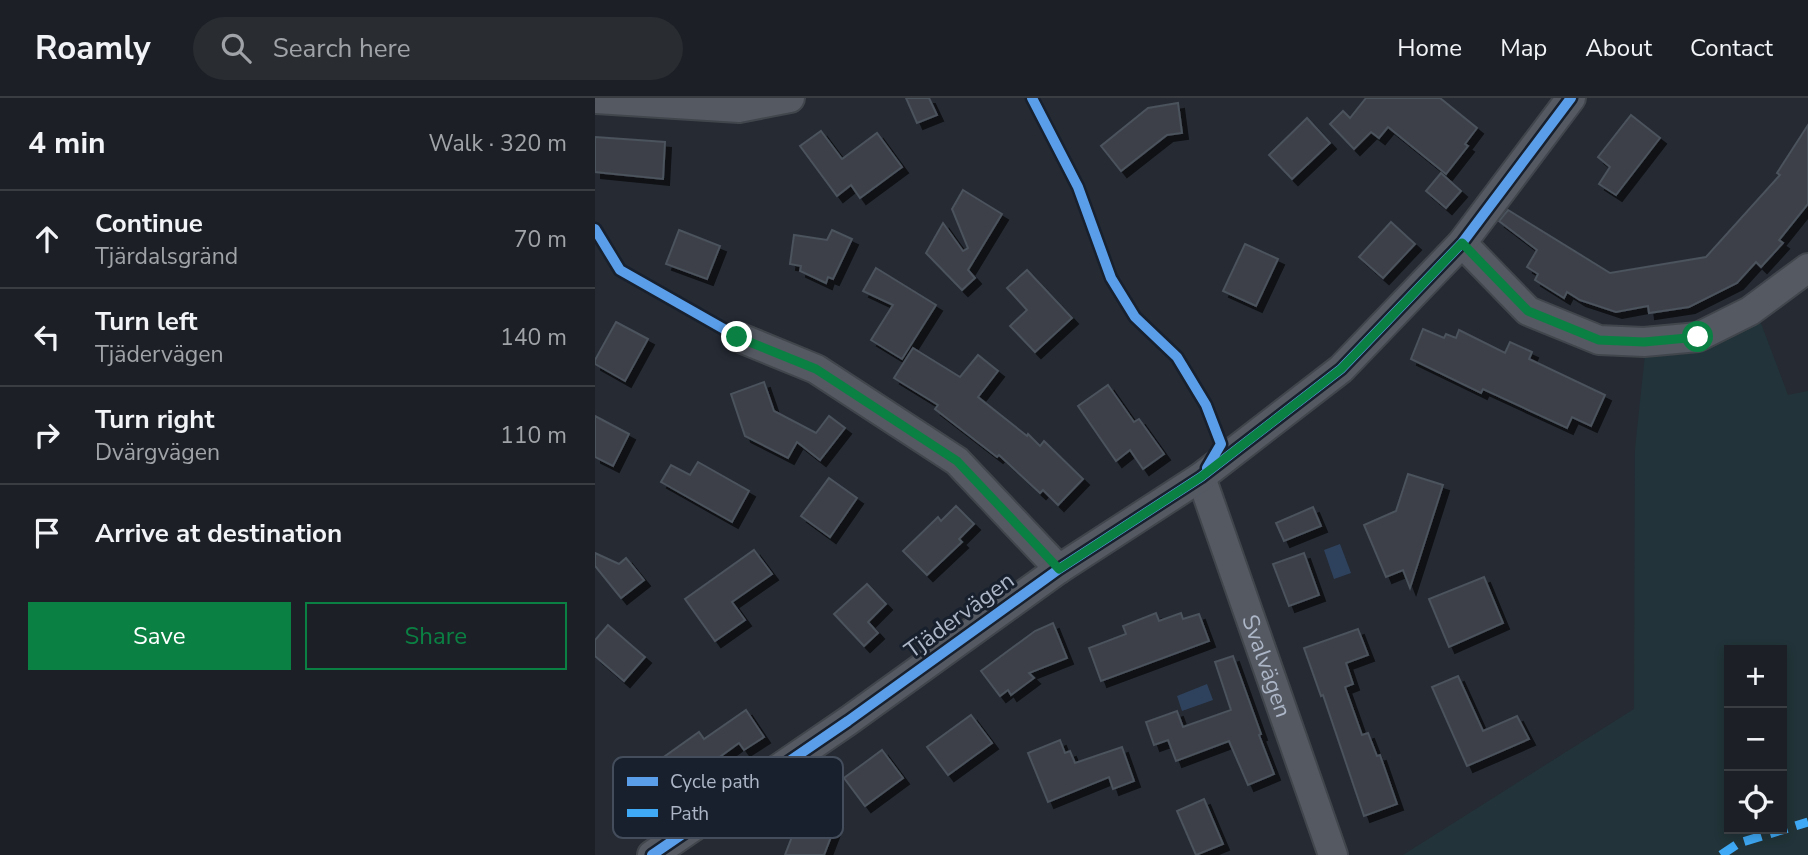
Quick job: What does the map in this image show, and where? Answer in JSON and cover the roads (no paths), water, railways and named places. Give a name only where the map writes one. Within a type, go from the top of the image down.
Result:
[{"type":"street","points":[[595,99],[739,108],[790,98]]},
{"type":"street","name":"Tjädervägen","points":[[795,757],[1059,569],[1201,477],[1341,369],[1462,243],[1571,98]]},
{"type":"street","points":[[1462,243],[1528,311],[1599,340],[1644,342],[1698,337],[1750,311],[1808,268]]},
{"type":"street","points":[[737,337],[816,369],[957,461],[1059,569]]},
{"type":"street","name":"Svalvägen","points":[[1201,477],[1333,855]]},
{"type":"street","name":"Tjädervägen","points":[[652,855],[677,838]]},
{"type":"water","points":[[1340,544],[1351,573],[1334,579],[1324,550]]},
{"type":"water","points":[[1207,684],[1213,700],[1182,711],[1177,696]]}]
